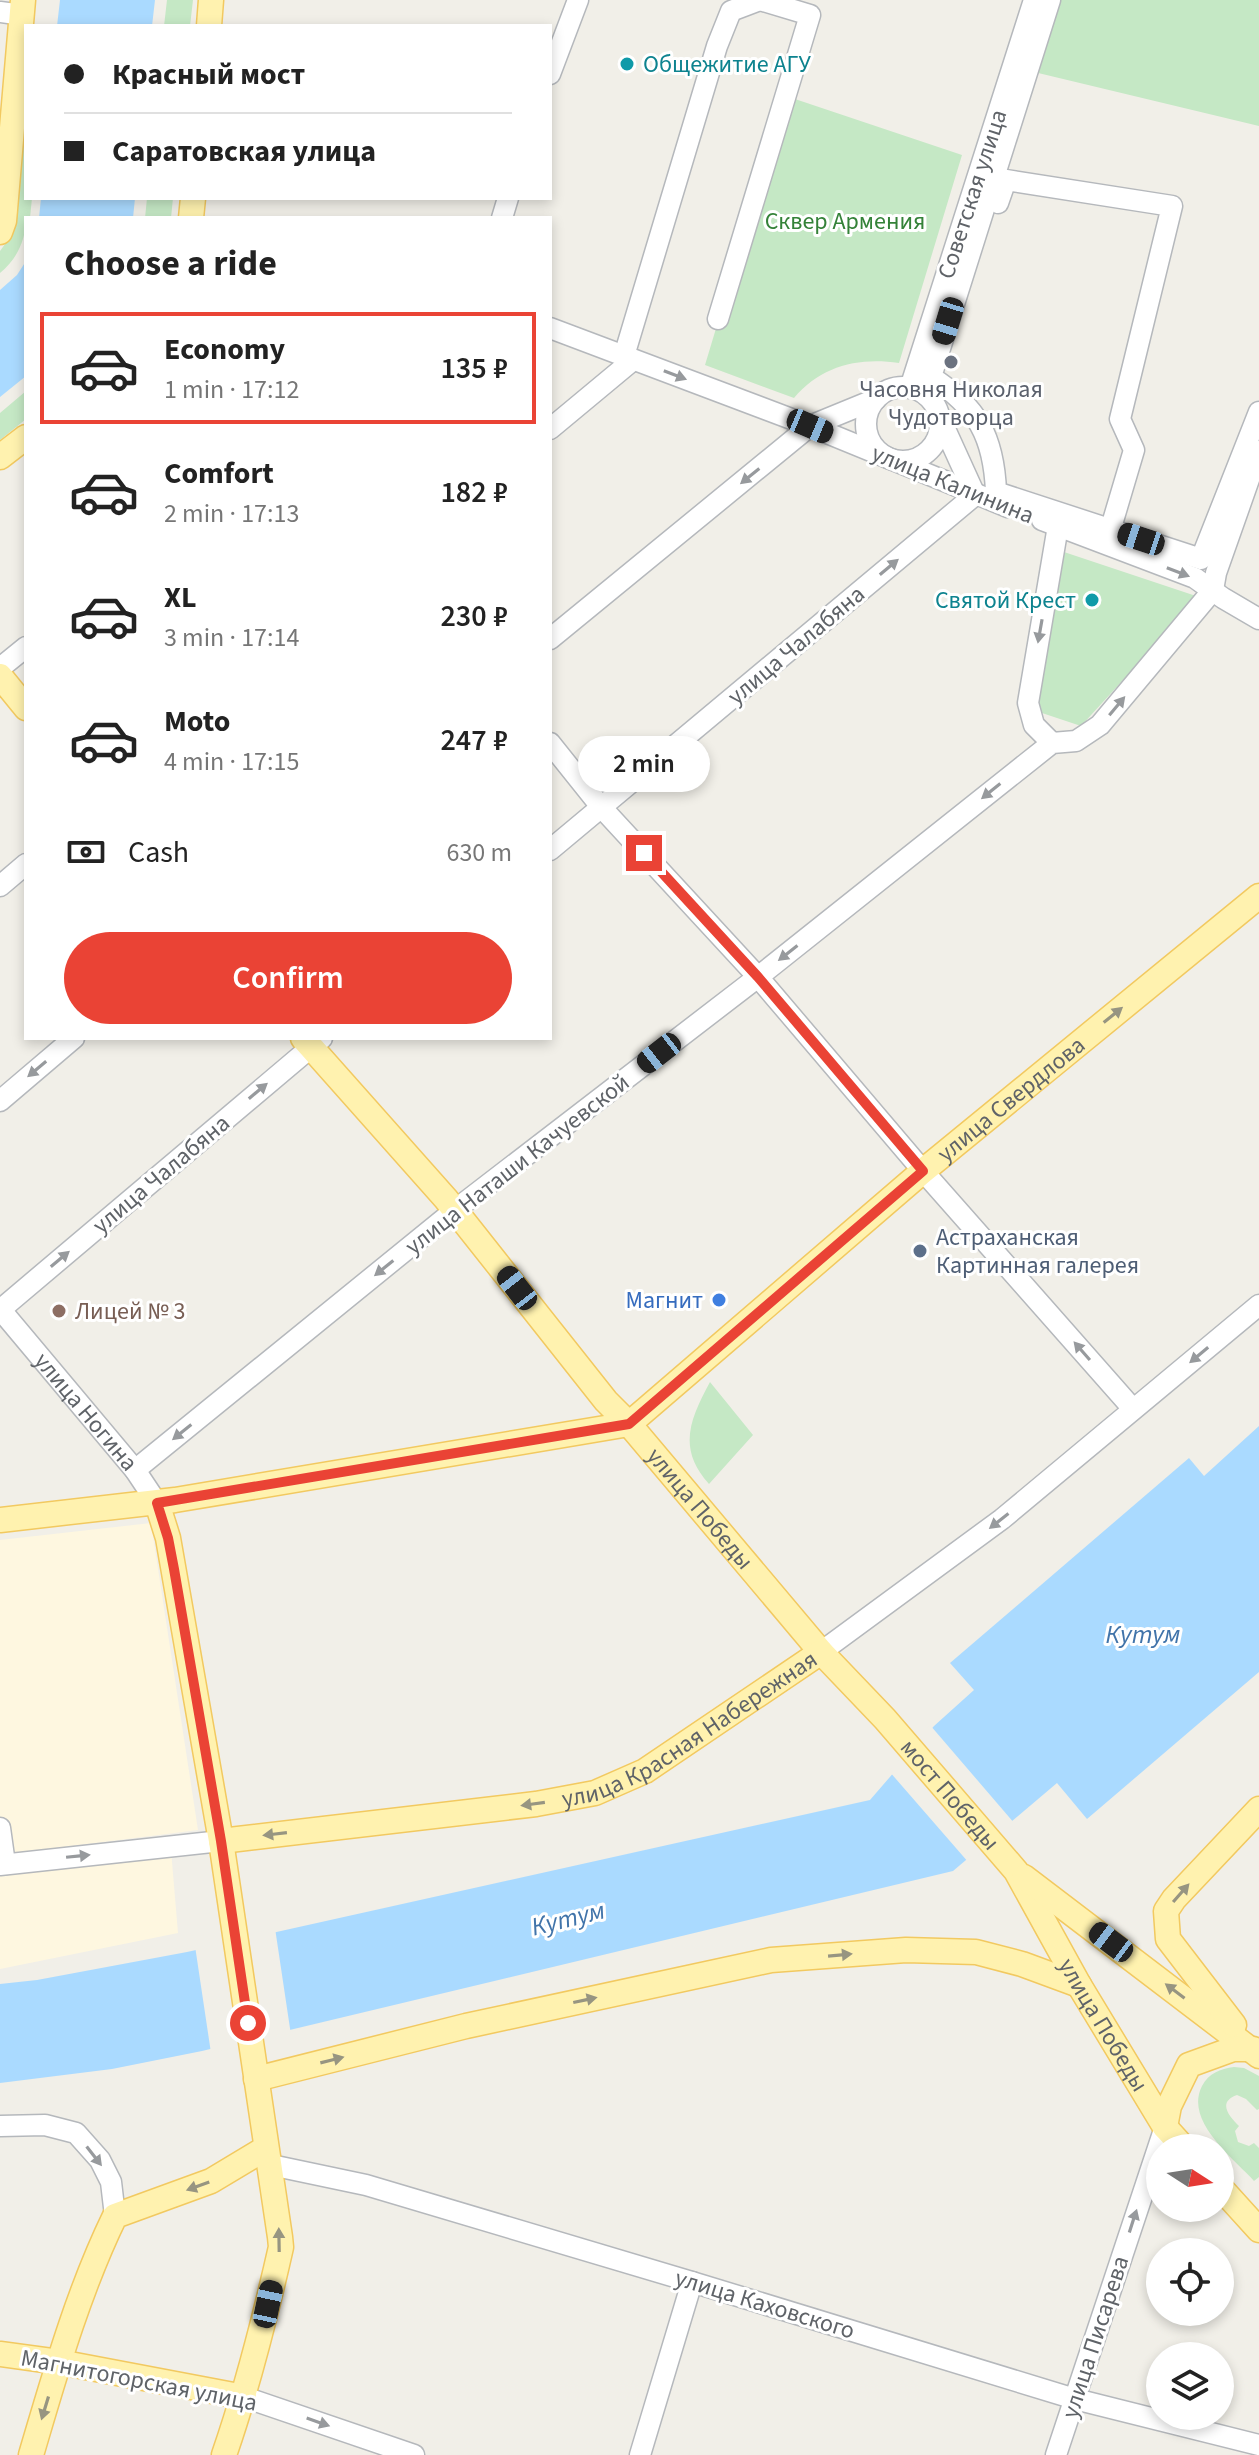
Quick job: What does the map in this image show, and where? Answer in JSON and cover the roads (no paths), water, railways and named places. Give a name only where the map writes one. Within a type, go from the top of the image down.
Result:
[{"type":"main road","points":[[209,24],[211,0]]},
{"type":"main road","points":[[0,232],[4,221],[15,9]]},
{"type":"main road","points":[[0,457],[24,439]]},
{"type":"main road","points":[[0,676],[24,706]]},
{"type":"main road","name":"улица Свердлова","points":[[629,1424],[923,1171],[1259,896]]},
{"type":"main road","name":"улица Победы","points":[[312,1041],[455,1210],[606,1401],[629,1424],[821,1652],[885,1719]]},
{"type":"main road","points":[[0,1520],[157,1503],[629,1424]]},
{"type":"main road","name":"улица Ногина","points":[[157,1503],[168,1538],[221,1841],[281,2247],[262,2332],[224,2455]]},
{"type":"main road","name":"улица Красная Набережная","points":[[221,1841],[536,1804],[595,1793],[645,1771],[821,1652]]},
{"type":"main road","name":"мост Победы","points":[[885,1719],[1016,1871]]},
{"type":"main road","points":[[1256,2052],[1168,1939],[1166,1911],[1259,1809]]},
{"type":"main road","name":"улица Победы","points":[[1016,1871],[1079,1985],[1171,2134]]},
{"type":"main road","name":"улица Победы","points":[[1016,1871],[1256,2052]]},
{"type":"main road","points":[[256,2079],[466,2026],[771,1960],[906,1950],[976,1952],[1022,1964],[1079,1985]]},
{"type":"main road","points":[[1165,2127],[1169,2106],[1189,2065],[1233,2049],[1256,2052]]},
{"type":"main road","points":[[31,2455],[96,2256],[115,2216],[268,2157]]},
{"type":"main road","points":[[1234,2202],[1259,2230]]},
{"type":"main road","name":"Магнитогорская улица","points":[[0,2354],[244,2397]]},
{"type":"street","points":[[552,69],[578,0]]},
{"type":"street","points":[[552,427],[628,358],[717,46],[731,11],[760,0],[810,15],[718,319]]},
{"type":"street","points":[[1033,1],[931,377],[967,404],[979,421],[990,444],[996,492],[1108,537],[1201,559],[1259,412]]},
{"type":"street","name":"Советская улица","points":[[910,388],[1033,1]]},
{"type":"street","points":[[995,210],[1006,180],[1172,206],[1120,419],[1134,450],[1108,537]]},
{"type":"street","name":"улица Калинина","points":[[552,329],[810,426],[975,495],[1058,526],[1108,537],[1195,578],[1259,619]]},
{"type":"street","points":[[552,637],[810,426],[876,399],[891,389],[910,388],[929,397],[975,495]]},
{"type":"street","points":[[876,399],[869,409],[867,433],[871,444],[889,459],[916,459],[927,453],[936,442],[940,429],[939,416]]},
{"type":"street","points":[[1213,590],[1216,573],[1259,451]]},
{"type":"street","name":"улица Чалабяна","points":[[552,848],[975,495]]},
{"type":"street","points":[[1052,743],[1034,725],[1028,703],[1058,526]]},
{"type":"street","name":"улица Наташи Качуевской","points":[[135,1470],[455,1210],[758,977],[1052,743],[1076,741],[1100,725],[1213,590]]},
{"type":"street","points":[[0,668],[24,649]]},
{"type":"street","points":[[552,746],[602,808],[758,977],[923,1171],[1133,1409]]},
{"type":"street","points":[[0,886],[24,866]]},
{"type":"street","points":[[0,1101],[72,1040]]},
{"type":"street","name":"улица Чалабяна","points":[[0,1310],[312,1041]]},
{"type":"street","name":"улица Красная Набережная","points":[[821,1652],[1002,1519],[1259,1305]]},
{"type":"street","name":"улица Ногина","points":[[0,1310],[135,1470],[157,1503]]},
{"type":"street","points":[[0,1828],[2,1864]]},
{"type":"street","name":"улица Красная Набережная","points":[[2,1864],[221,1841]]},
{"type":"street","points":[[0,2126],[45,2125],[76,2133],[100,2160],[111,2182],[115,2216]]},
{"type":"street","name":"улица Писарева","points":[[1056,2455],[1165,2127]]},
{"type":"street","name":"улица Каховского","points":[[268,2157],[1075,2399],[1259,2445]]},
{"type":"street","points":[[640,2455],[692,2282]]},
{"type":"street","name":"Магнитогорская улица","points":[[244,2397],[414,2455]]},
{"type":"water","points":[[60,0],[155,0],[152,24],[57,24]]},
{"type":"water","points":[[41,200],[135,200],[133,216],[39,216]]},
{"type":"water","points":[[24,264],[24,378],[0,397],[0,290]]},
{"type":"water","name":"Кутум","points":[[1259,1426],[1259,1672],[1087,1819],[1057,1783],[953,1871],[202,2051],[112,2069],[0,2083],[0,1984],[187,1952],[870,1800],[934,1726],[974,1690],[950,1663],[1189,1458],[1204,1476]]},
{"type":"place","name":"Общежитие АГУ","points":[[627,64]]},
{"type":"place","name":"Часовня Николая Чудотворца","points":[[951,362]]},
{"type":"place","name":"Святой Крест","points":[[1092,600]]},
{"type":"place","name":"Астраханская Картинная галерея","points":[[920,1251]]},
{"type":"place","name":"Магнит","points":[[719,1300]]},
{"type":"place","name":"Лицей № 3","points":[[59,1311]]},
{"type":"park label","name":"Сквер Армения","points":[[845,221]]}]
